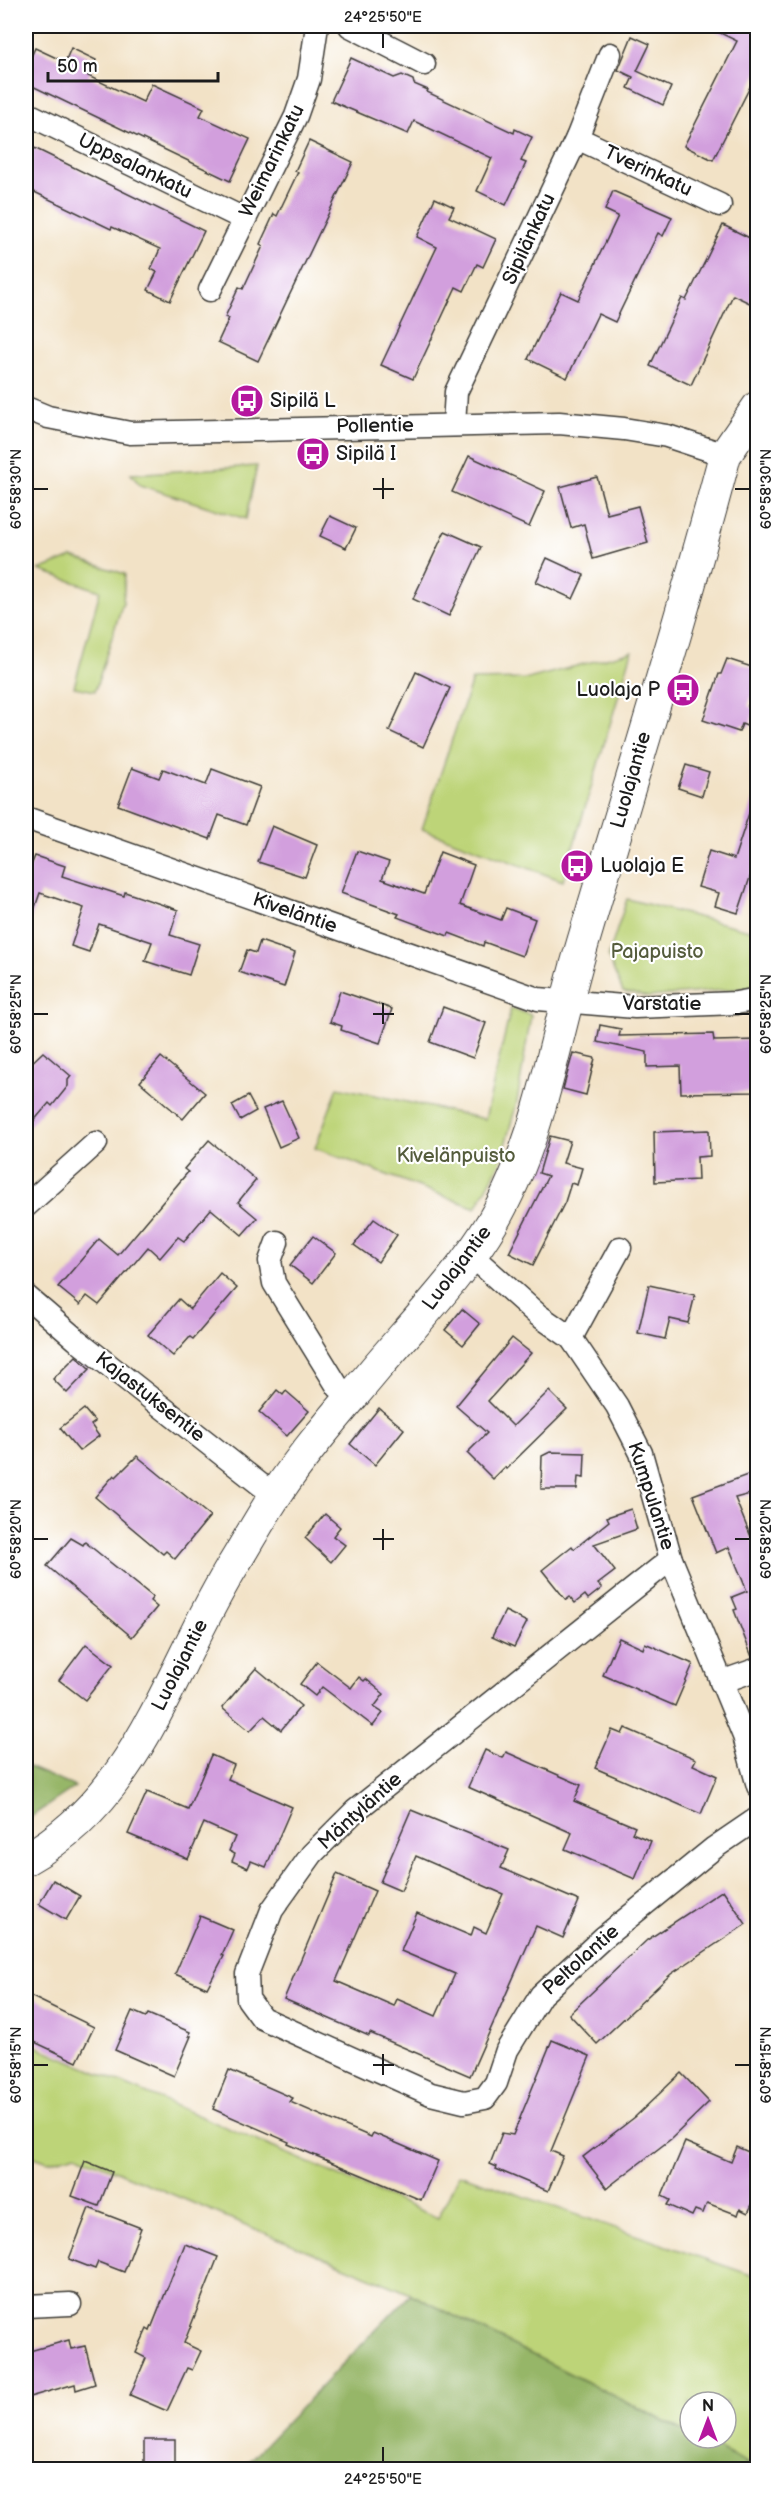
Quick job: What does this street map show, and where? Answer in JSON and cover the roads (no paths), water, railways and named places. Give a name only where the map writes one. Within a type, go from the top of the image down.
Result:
[{"type":"main road","name":"Luolajantie","points":[[26,1859],[42,1850],[78,1820],[113,1785],[165,1697],[218,1588],[278,1491],[352,1396],[471,1255],[492,1222],[514,1180],[534,1131],[566,1002],[725,455],[758,407]]},
{"type":"street","name":"Weimarinkatu","points":[[210,290],[296,116],[309,79],[317,26]]},
{"type":"street","points":[[350,26],[424,64]]},
{"type":"street","name":"Sipilänkatu","points":[[454,425],[456,392],[577,138],[610,54]]},
{"type":"street","name":"Uppsalankatu","points":[[26,113],[244,219]]},
{"type":"street","name":"Tverinkatu","points":[[577,138],[720,205]]},
{"type":"street","name":"Pollentie","points":[[26,408],[48,417],[130,433],[559,423],[624,429],[677,439],[725,455]]},
{"type":"street","name":"Kiveläntie","points":[[26,818],[538,999],[566,1002]]},
{"type":"street","name":"Varstatie","points":[[566,1002],[635,1007],[736,1003],[758,999]]},
{"type":"street","points":[[26,1206],[96,1143]]},
{"type":"street","points":[[278,1242],[270,1261],[274,1282],[338,1386],[352,1396]]},
{"type":"street","points":[[571,1338],[620,1248]]},
{"type":"street","name":"Kumpulantie","points":[[471,1255],[538,1315],[571,1338],[617,1406],[641,1453],[671,1559],[744,1736],[758,1786]]},
{"type":"street","name":"Kajastuksentie","points":[[26,1296],[78,1341],[261,1485],[278,1491]]},
{"type":"street","name":"Mäntyläntie","points":[[431,2094],[262,2018],[248,1999],[247,1974],[273,1910],[312,1854],[355,1811],[671,1559]]},
{"type":"street","points":[[721,1682],[758,1669]]},
{"type":"street","name":"Peltolantie","points":[[431,2094],[464,2102],[485,2098],[496,2083],[507,2050],[541,1995],[612,1930],[714,1848],[758,1818]]},
{"type":"street","points":[[26,2306],[70,2304]]},
{"type":"place","name":"Sipilä L","points":[[247,401]]},
{"type":"place","name":"Sipilä I","points":[[313,454]]},
{"type":"place","name":"Luolaja P","points":[[683,690]]},
{"type":"place","name":"Luolaja E","points":[[577,866]]},
{"type":"park label","name":"Pajapuisto","points":[[657,952]]},
{"type":"park label","name":"Kivelänpuisto","points":[[456,1156]]}]
